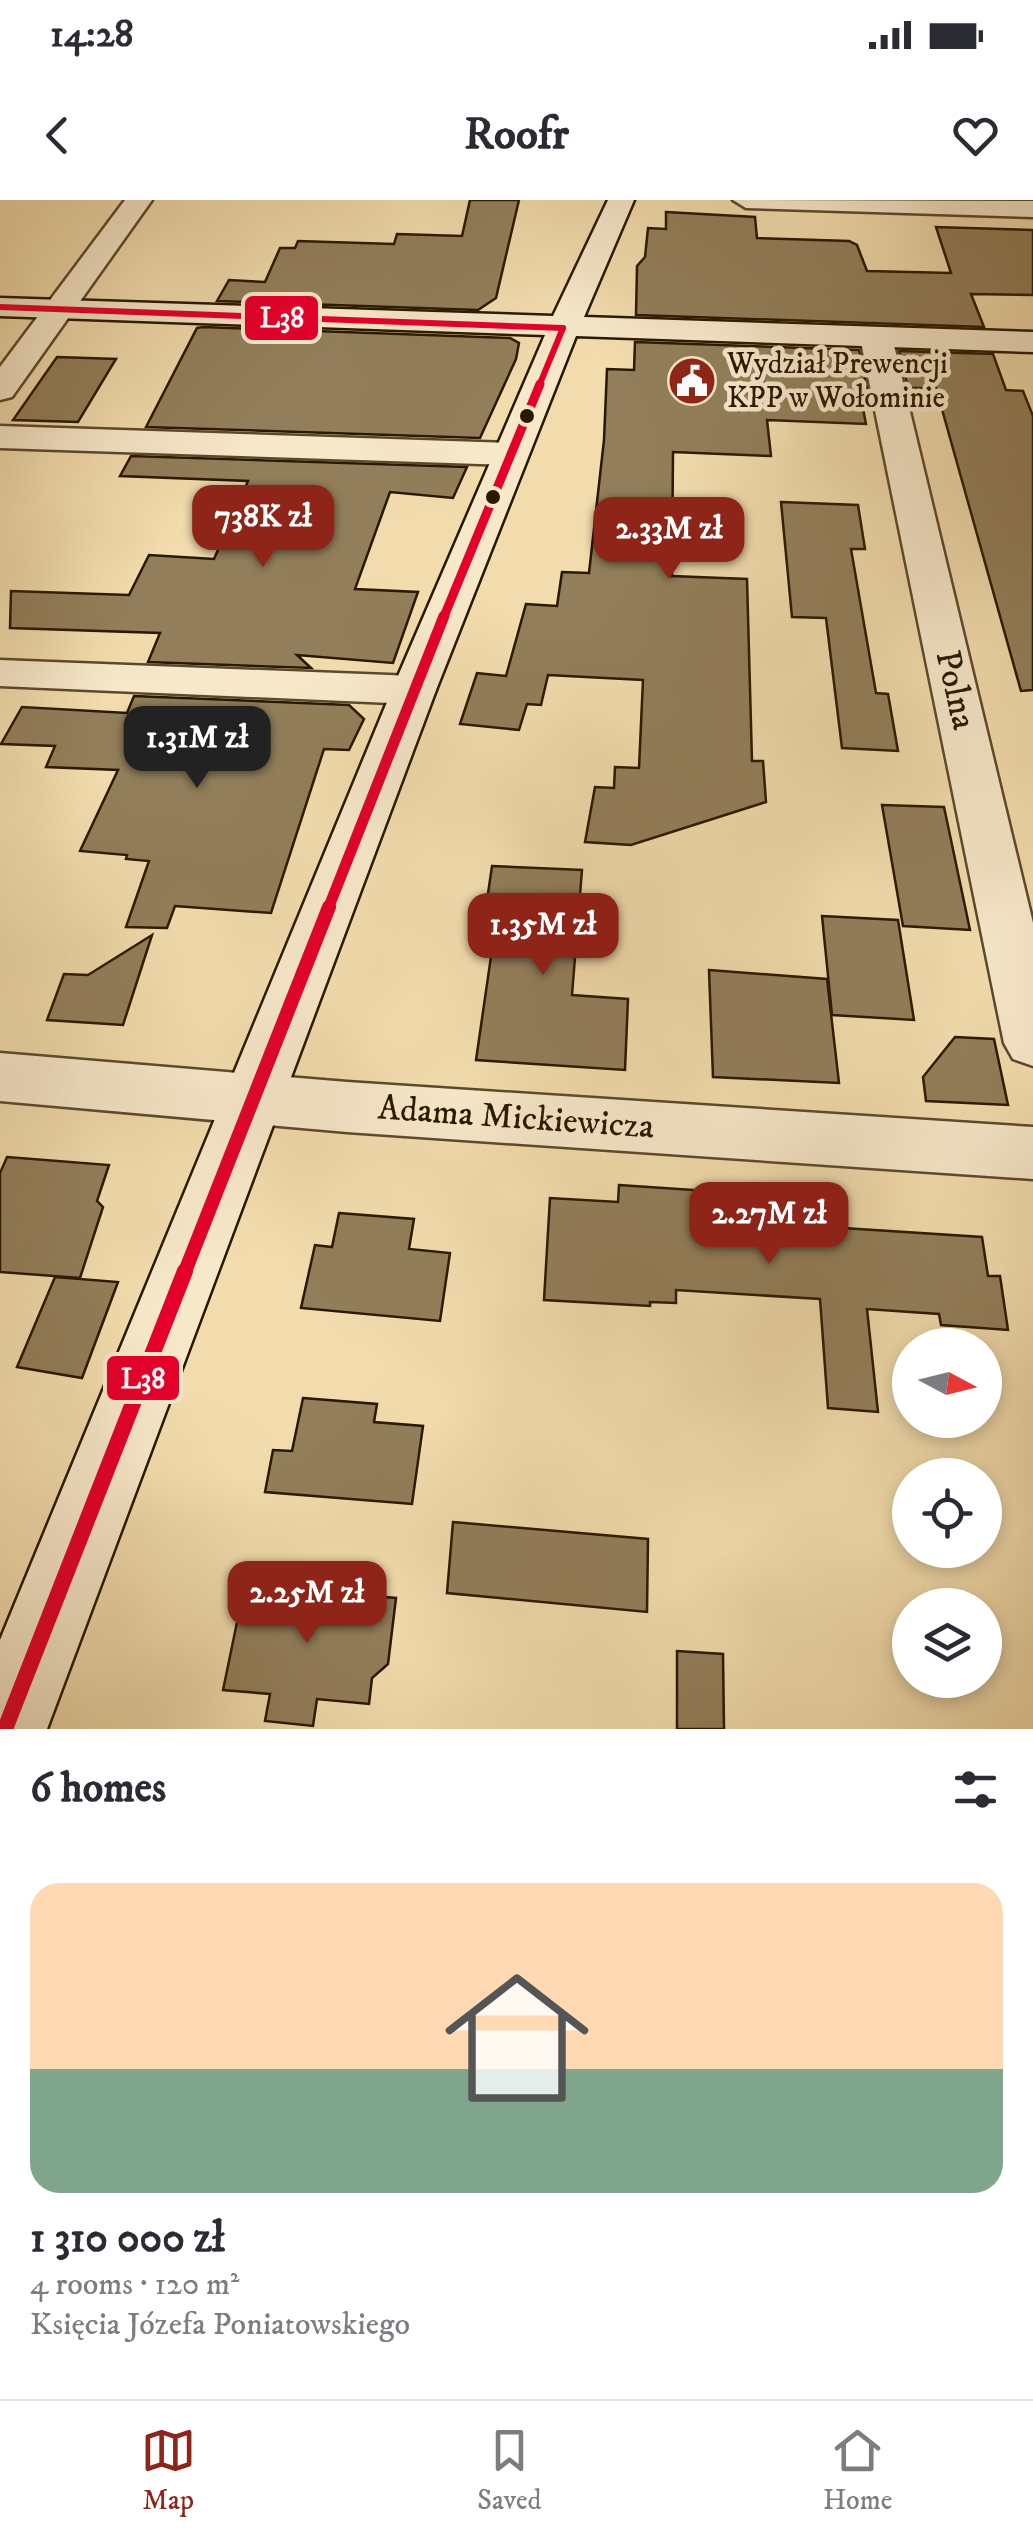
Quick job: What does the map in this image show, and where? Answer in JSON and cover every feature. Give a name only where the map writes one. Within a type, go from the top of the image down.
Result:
[{"type":"street","points":[[0,390],[138,200]]},
{"type":"street","points":[[5,1729],[414,690],[620,200]]},
{"type":"street","points":[[746,200],[1033,209]]},
{"type":"street","points":[[0,307],[1033,342]]},
{"type":"street","name":"Polna","points":[[876,337],[1033,1043]]},
{"type":"street","points":[[0,437],[510,454]]},
{"type":"street","points":[[0,673],[414,690]]},
{"type":"street","name":"Adama Mickiewicza","points":[[0,1078],[1033,1153]]},
{"type":"building","points":[[470,200],[519,200],[496,298],[478,310],[217,301],[229,280],[265,282],[280,248],[295,248],[298,241],[394,244],[397,234],[462,236]]},
{"type":"building","points":[[666,212],[755,217],[757,238],[849,241],[857,245],[867,271],[951,273],[936,227],[1033,230],[1033,295],[971,294],[984,327],[636,315],[637,266],[645,257],[648,228],[666,229]]},
{"type":"building","points":[[197,328],[510,338],[519,343],[516,359],[480,438],[146,427]]},
{"type":"building","points":[[635,342],[859,350],[867,388],[859,388],[866,424],[767,420],[771,456],[673,452],[672,576],[747,579],[752,761],[763,761],[766,802],[631,845],[585,842],[595,787],[614,788],[615,767],[639,768],[643,680],[548,675],[541,705],[527,704],[519,730],[460,724],[477,673],[506,676],[526,604],[557,606],[562,572],[589,573],[604,440],[607,369],[634,370]]},
{"type":"building","points":[[899,351],[993,354],[1006,390],[1023,391],[1033,416],[1033,690],[1021,691],[936,388],[908,388]]},
{"type":"building","points":[[57,357],[116,359],[78,422],[13,420]]},
{"type":"building","points":[[131,456],[467,467],[453,498],[390,492],[355,589],[418,592],[393,663],[297,655],[311,668],[148,662],[160,633],[10,628],[11,591],[129,595],[149,555],[214,559],[248,481],[120,476]]},
{"type":"building","points":[[781,502],[858,505],[865,549],[851,549],[876,693],[888,694],[898,751],[842,748],[826,618],[792,617]]},
{"type":"building","points":[[134,696],[349,705],[364,719],[349,750],[324,749],[271,913],[175,906],[167,928],[126,927],[149,861],[80,851],[118,770],[46,767],[55,746],[1,744],[22,707],[127,713]]},
{"type":"building","points":[[882,805],[944,807],[970,930],[903,926]]},
{"type":"building","points":[[492,866],[582,870],[572,995],[628,999],[625,1070],[476,1060],[494,936],[482,935]]},
{"type":"building","points":[[822,916],[898,920],[914,1020],[832,1015]]},
{"type":"building","points":[[152,935],[123,1025],[47,1020],[64,974],[88,975]]},
{"type":"building","points":[[709,970],[827,979],[839,1083],[713,1077]]},
{"type":"building","points":[[955,1037],[994,1039],[1008,1105],[926,1101],[923,1077]]},
{"type":"building","points":[[7,1157],[109,1165],[97,1201],[103,1207],[80,1278],[0,1272],[0,1173]]},
{"type":"building","points":[[619,1185],[825,1199],[828,1227],[982,1237],[988,1276],[1000,1276],[1008,1330],[941,1325],[939,1314],[867,1309],[878,1412],[828,1408],[820,1299],[676,1290],[676,1303],[650,1302],[650,1306],[544,1300],[550,1198],[618,1202]]},
{"type":"building","points":[[339,1213],[414,1219],[409,1249],[450,1253],[440,1321],[301,1308],[315,1245],[332,1247]]},
{"type":"building","points":[[55,1277],[118,1282],[82,1378],[17,1367]]},
{"type":"building","points":[[303,1398],[377,1404],[374,1422],[423,1426],[412,1504],[265,1492],[273,1450],[292,1451]]},
{"type":"building","points":[[453,1522],[648,1539],[647,1612],[447,1593]]},
{"type":"building","points":[[247,1574],[312,1579],[309,1591],[396,1598],[388,1664],[372,1678],[369,1704],[317,1699],[313,1726],[265,1721],[270,1694],[223,1690]]},
{"type":"building","points":[[677,1651],[723,1654],[724,1729],[677,1729]]},
{"type":"transit line","name":"L38","points":[[0,307],[563,328]]},
{"type":"transit line","name":"L38","points":[[5,1729],[414,690],[563,328]]},
{"type":"place","name":"Wydział Prewencji KPP w Wołominie","points":[[692,381]]}]
